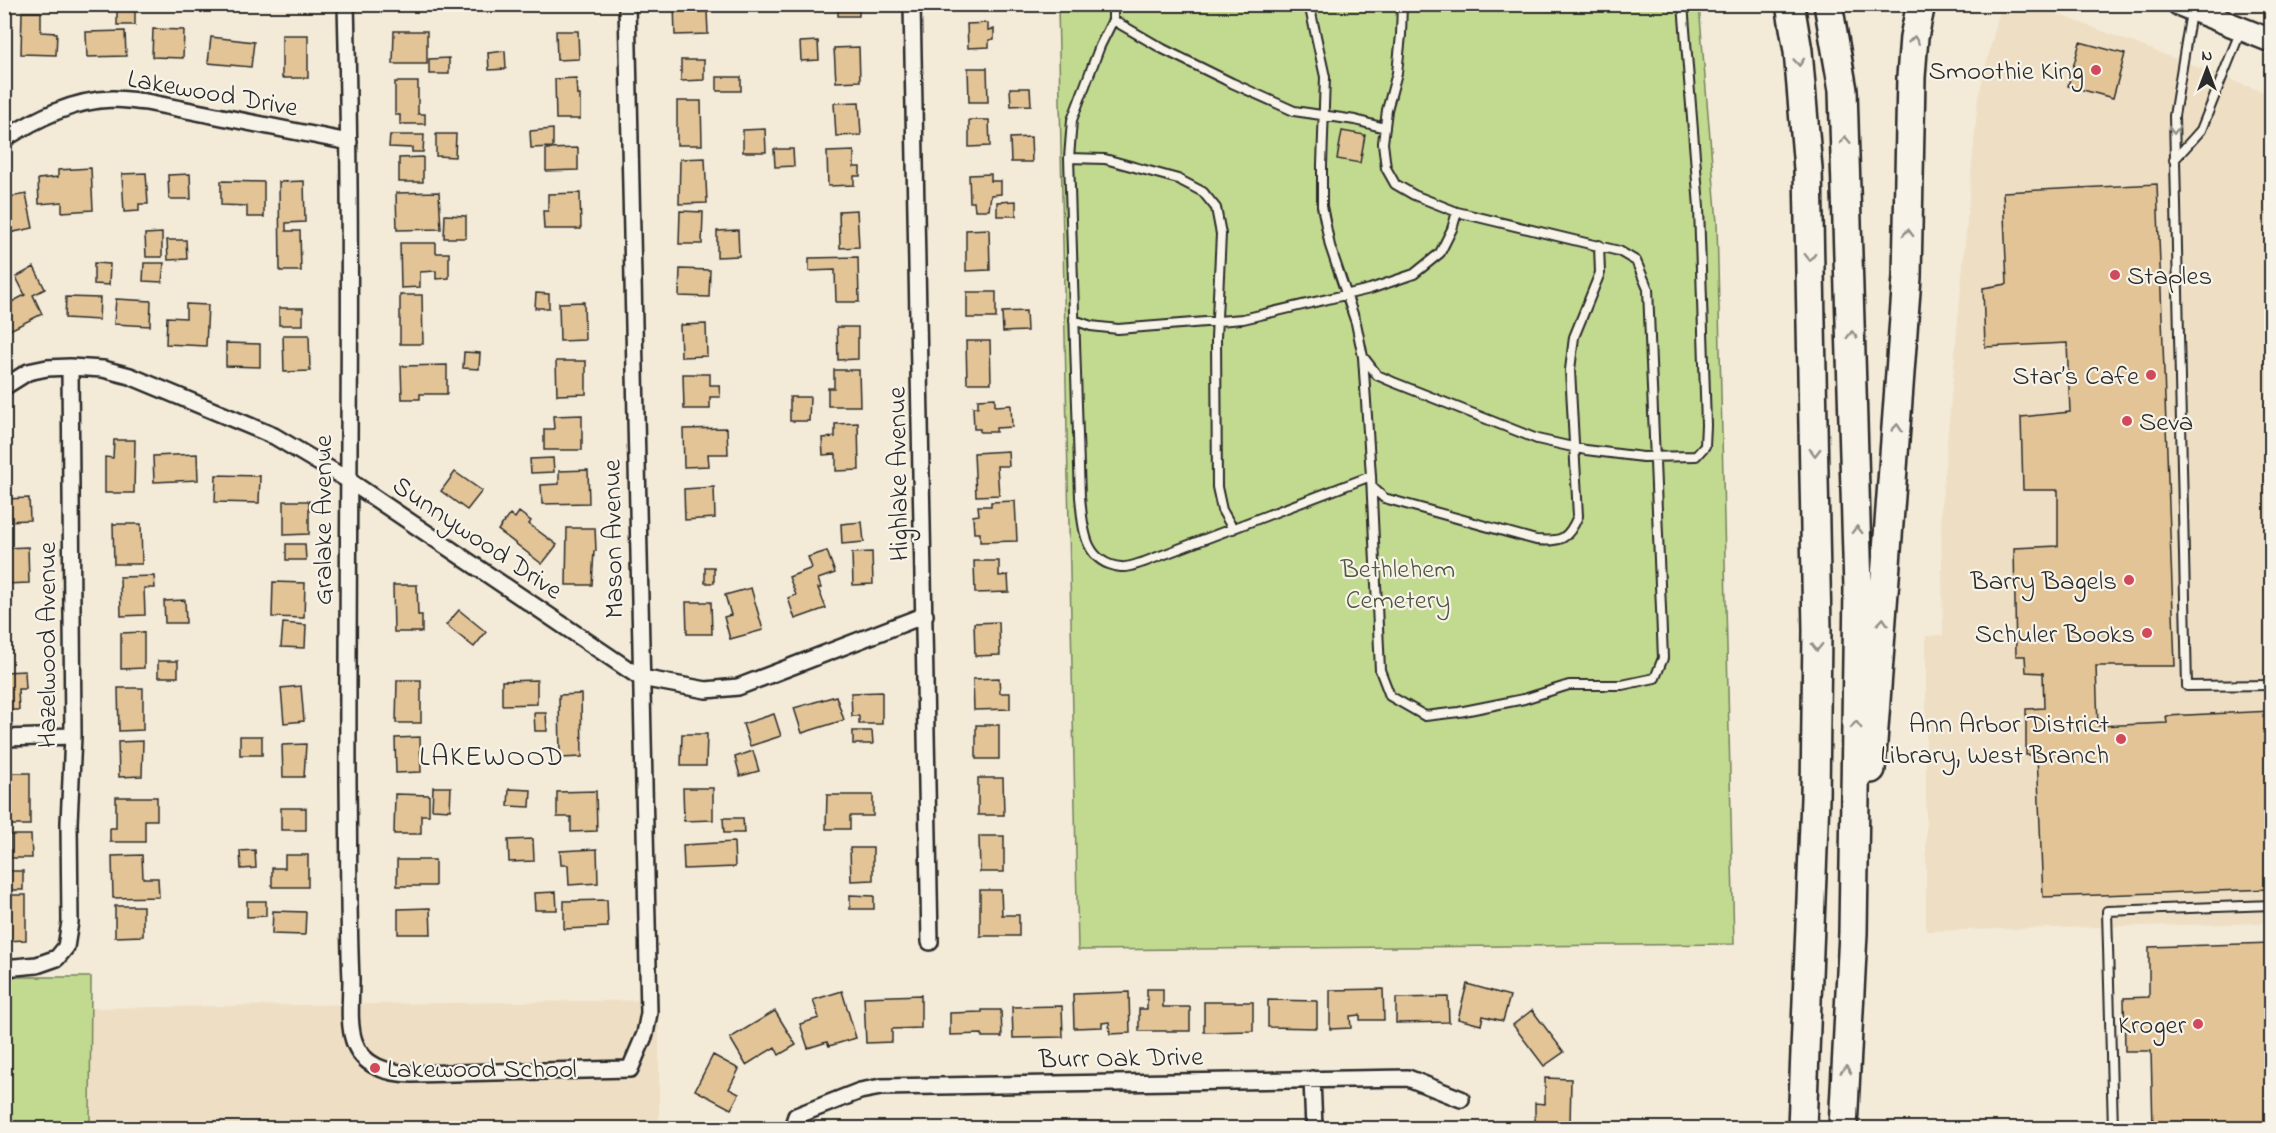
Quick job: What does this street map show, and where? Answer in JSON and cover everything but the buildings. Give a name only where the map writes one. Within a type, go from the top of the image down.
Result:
[{"type":"highway","points":[[1790,4],[1798,51],[1808,169],[1817,630],[1815,798],[1802,1128]]},
{"type":"highway","points":[[1828,4],[1843,90],[1850,256],[1858,588],[1853,933],[1843,1128]]},
{"type":"highway","points":[[1854,868],[1873,762],[1907,276],[1911,76],[1914,37],[1921,4]]},
{"type":"main road","points":[[2185,7],[2271,41]]},
{"type":"street","name":"Gralake Avenue","points":[[346,4],[349,142],[348,480],[352,1037],[358,1051],[368,1062],[381,1070],[398,1074],[630,1069]]},
{"type":"street","name":"Mason Avenue","points":[[627,4],[649,1013],[645,1034],[630,1069]]},
{"type":"street","name":"Highlake Avenue","points":[[912,4],[930,942]]},
{"type":"street","name":"Lakewood Drive","points":[[4,139],[41,116],[79,104],[113,99],[146,102],[349,142]]},
{"type":"street","name":"Hazelwood Avenue","points":[[5,968],[37,965],[57,958],[66,947],[70,922],[69,823],[73,736],[70,367]]},
{"type":"street","name":"Sunnywood Drive","points":[[4,387],[28,372],[47,368],[103,369],[130,376],[274,436],[348,480],[641,678],[706,690],[738,687],[925,615]]},
{"type":"street","points":[[4,738],[73,736]]},
{"type":"street","name":"Burr Oak Drive","points":[[792,1128],[796,1116],[860,1091],[881,1087],[1408,1078],[1461,1098]]},
{"type":"street","points":[[1312,1079],[1314,1128]]},
{"type":"lane","points":[[1113,4],[1113,20],[1100,46],[1072,120],[1070,158],[1080,497],[1083,530],[1089,548],[1101,560],[1122,567],[1144,562],[1371,476]]},
{"type":"lane","points":[[1309,4],[1325,77],[1322,206],[1330,246],[1356,323],[1363,357],[1372,487],[1380,670],[1390,696],[1425,716],[1459,712],[1524,699],[1569,685],[1622,685],[1655,678],[1663,658],[1648,289],[1636,261],[1619,251],[1457,212],[1414,195],[1395,184],[1386,168],[1383,143],[1397,73],[1401,4]]},
{"type":"lane","points":[[1363,357],[1377,375],[1537,439],[1586,450],[1655,458],[1696,456],[1705,446],[1699,207],[1683,4]]},
{"type":"lane","points":[[2185,7],[2174,116],[2174,160],[2187,686],[2271,685]]},
{"type":"lane","points":[[1113,20],[1162,49],[1294,111],[1385,128]]},
{"type":"lane","points":[[2174,160],[2201,130],[2241,29]]},
{"type":"lane","points":[[1070,158],[1105,159],[1178,179],[1203,192],[1216,208],[1221,234],[1217,321],[1217,487],[1222,510],[1233,529]]},
{"type":"lane","points":[[1074,320],[1091,326],[1118,329],[1243,319],[1347,295],[1414,274],[1440,253],[1452,229],[1457,212]]},
{"type":"lane","points":[[1372,487],[1384,498],[1536,540],[1556,541],[1571,533],[1578,516],[1570,370],[1574,337],[1600,273],[1599,245]]},
{"type":"lane","points":[[2113,1128],[2107,911],[2271,905]]},
{"type":"shaded area","points":[[2001,5],[2034,5],[2271,95],[2271,923],[1926,931],[1926,636],[1943,635],[1941,510],[1978,98]]},
{"type":"shaded area","name":"Lakewood School","points":[[659,1000],[659,1128],[91,1128],[91,1008]]},
{"type":"green space","name":"Bethlehem Cemetery","points":[[1058,5],[1699,5],[1717,223],[1734,944],[1078,950]]},
{"type":"green space","points":[[4,977],[91,977],[90,1128],[5,1128]]},
{"type":"place","name":"Smoothie King","points":[[2096,70]]},
{"type":"place","name":"Staples","points":[[2115,275]]},
{"type":"place","name":"Star’s Cafe","points":[[2151,375]]},
{"type":"place","name":"Seva","points":[[2127,421]]},
{"type":"place","name":"Barry Bagels","points":[[2129,580]]},
{"type":"place","name":"Schuler Books","points":[[2147,633]]},
{"type":"place","name":"Ann Arbor District Library, West Branch","points":[[2121,739]]},
{"type":"place","name":"Kroger","points":[[2198,1024]]},
{"type":"place","name":"Lakewood School","points":[[375,1068]]},
{"type":"district","name":"LAKEWOOD","points":[[492,755]]}]
